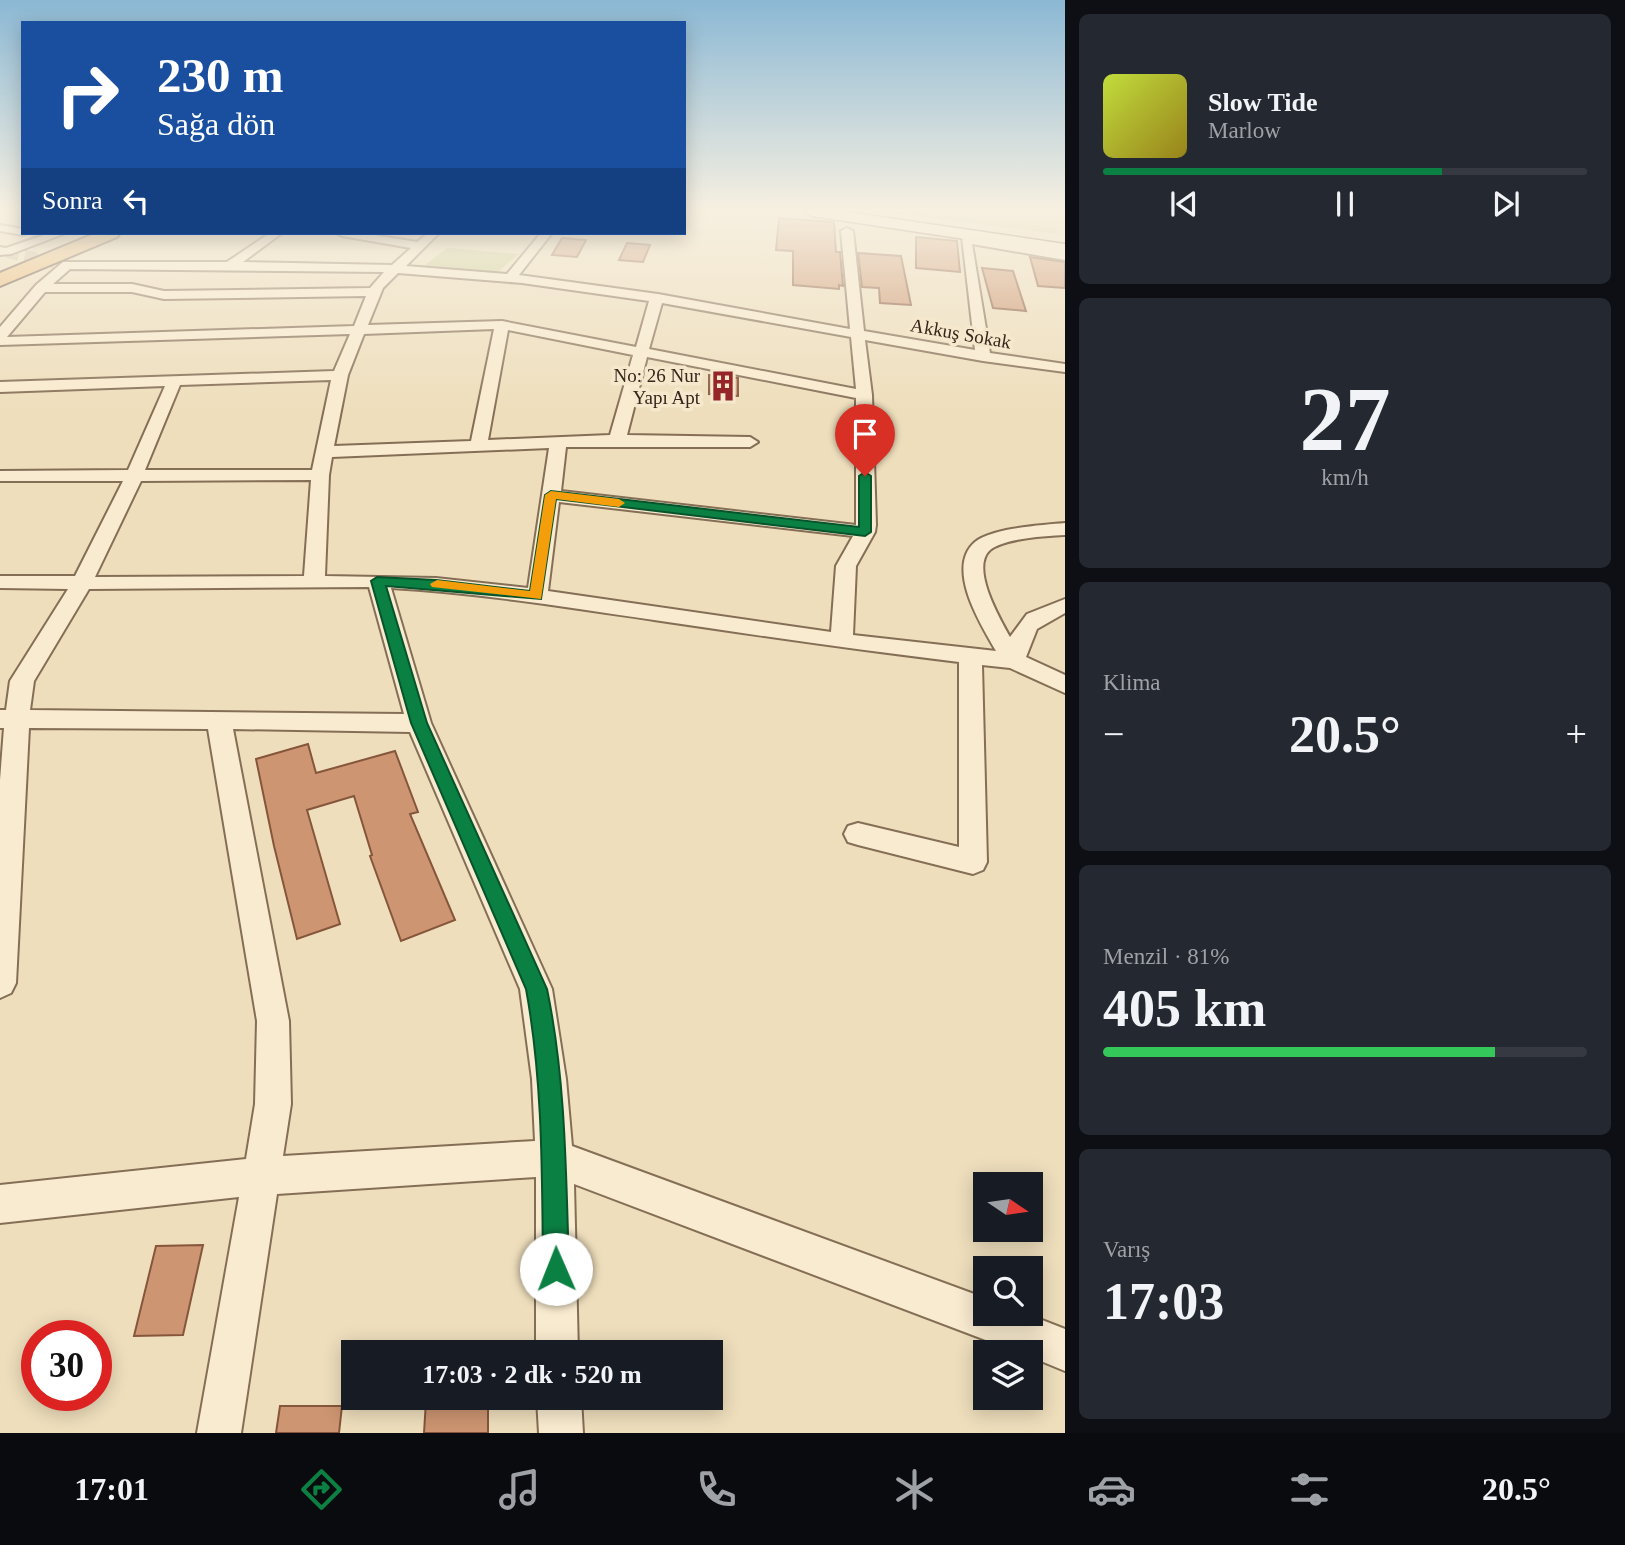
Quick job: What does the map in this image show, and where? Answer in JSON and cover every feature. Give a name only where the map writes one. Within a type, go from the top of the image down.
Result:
[{"type":"street","points":[[0,338],[49,278]]},
{"type":"street","points":[[314,582],[320,475],[340,375],[373,292],[383,278]]},
{"type":"street","name":"Akkuş Sokak","points":[[510,278],[656,299],[983,357],[1065,368]]},
{"type":"street","points":[[841,641],[848,556],[865,532],[864,395],[852,278]]},
{"type":"street","points":[[968,278],[983,357]]},
{"type":"street","points":[[41,289],[132,288],[164,295],[373,292]]},
{"type":"street","points":[[617,440],[656,299]]},
{"type":"street","points":[[0,338],[502,325],[864,395]]},
{"type":"street","points":[[479,444],[502,325]]},
{"type":"street","points":[[0,387],[340,375]]},
{"type":"street","points":[[0,983],[11,681],[82,583],[134,476],[175,380]]},
{"type":"street","points":[[323,452],[617,440],[750,442]]},
{"type":"street","points":[[537,596],[558,442]]},
{"type":"street","points":[[0,477],[320,475]]},
{"type":"street","points":[[551,495],[865,532]]},
{"type":"street","points":[[1014,661],[992,626],[976,587],[974,559],[978,550],[988,543],[1041,530],[1065,529]]},
{"type":"street","points":[[377,581],[419,723],[536,989],[543,1024],[554,1158],[557,1340]]},
{"type":"street","points":[[0,582],[377,581],[436,584],[537,596],[841,641],[1014,661],[1065,685]]},
{"type":"street","points":[[1014,661],[1025,626],[1036,617],[1065,606]]},
{"type":"street","points":[[858,834],[973,862],[970,657]]},
{"type":"street","points":[[8,720],[419,723]]},
{"type":"street","points":[[219,720],[273,1021],[273,1104],[219,1433]]},
{"type":"street","points":[[0,1205],[262,1176],[554,1158],[950,1304],[1065,1350]]},
{"type":"street","points":[[560,1410],[561,1433]]},
{"type":"building","points":[[793,278],[842,278],[843,286],[839,285],[839,289],[793,285]]},
{"type":"building","points":[[861,278],[905,278],[911,305],[880,303],[879,288],[862,287]]},
{"type":"building","points":[[985,278],[1015,278],[1026,311],[993,308]]},
{"type":"building","points":[[1036,278],[1065,278],[1065,288],[1038,286]]},
{"type":"building","name":"No: 26 Nur Yapı Apt","points":[[709,375],[738,378],[738,396],[709,394]]},
{"type":"building","points":[[308,744],[316,773],[395,751],[418,812],[410,814],[455,920],[401,941],[370,856],[372,855],[354,796],[307,810],[340,924],[297,939],[256,759]]},
{"type":"building","points":[[203,1245],[183,1335],[134,1336],[156,1246]]},
{"type":"building","points":[[280,1406],[341,1406],[339,1433],[276,1433]]},
{"type":"building","points":[[425,1410],[488,1410],[488,1433],[424,1433]]},
{"type":"slow traffic","points":[[437,584],[537,596],[551,495],[619,503]]},
{"type":"place","name":"No: 26 Nur Yapı Apt","points":[[723,386]]},
{"type":"route","points":[[556,1269],[554,1158],[543,1024],[536,989],[419,723],[377,581],[436,584],[537,596],[551,495],[865,532],[865,476]]}]
